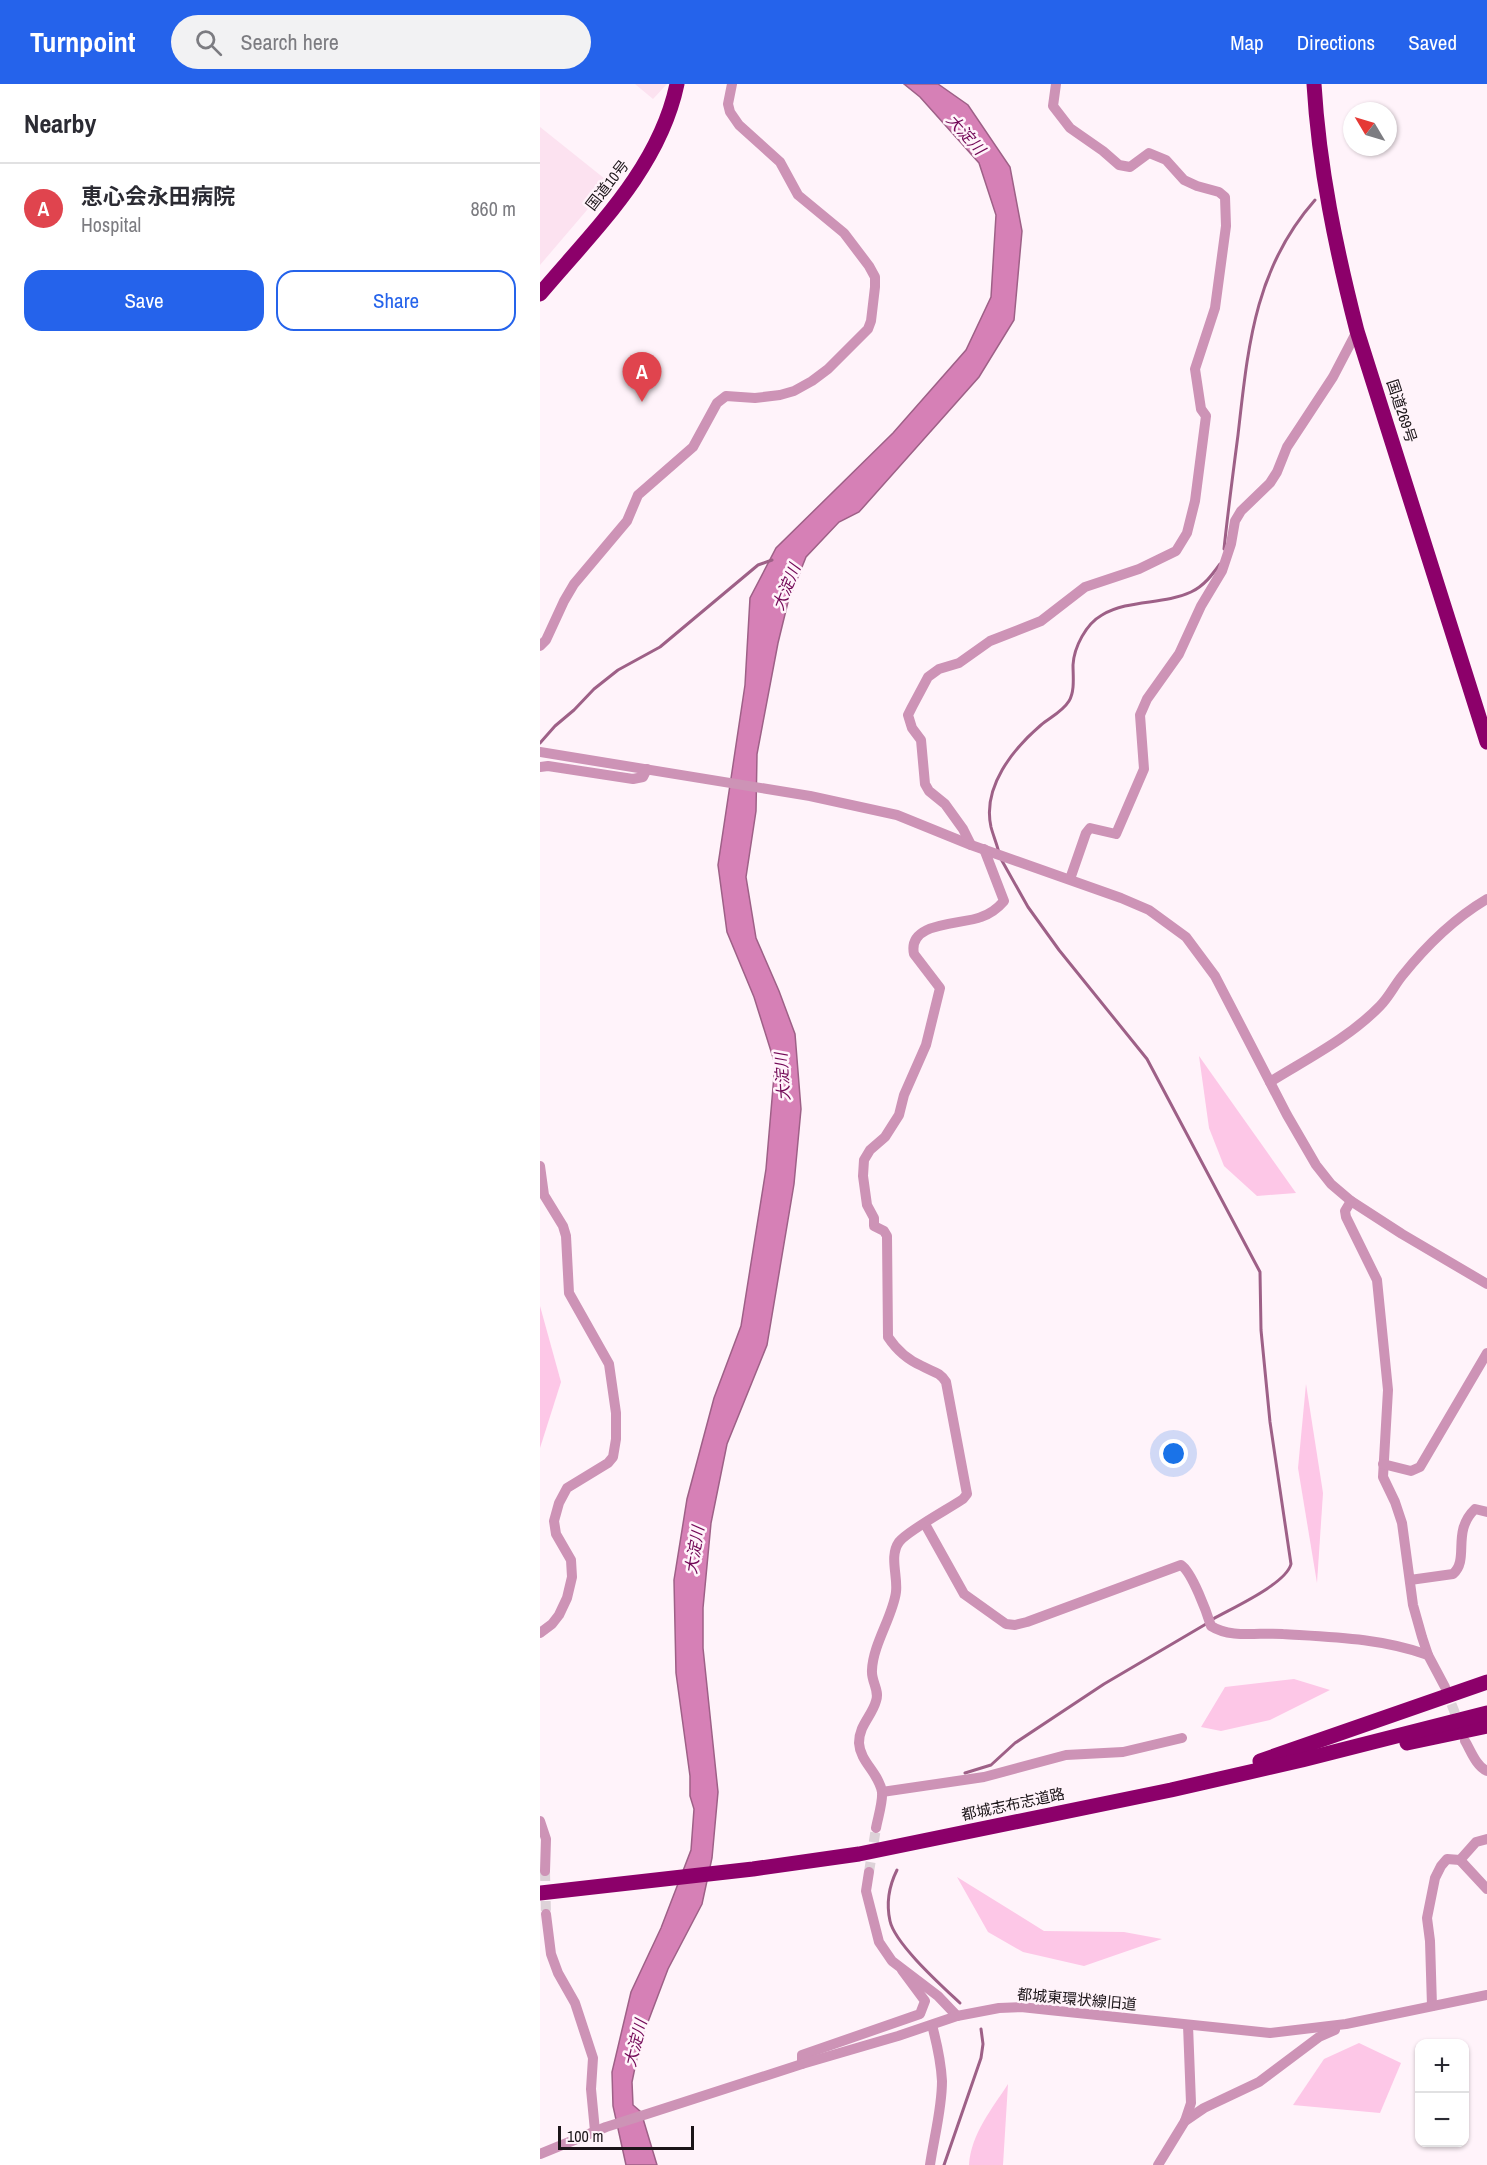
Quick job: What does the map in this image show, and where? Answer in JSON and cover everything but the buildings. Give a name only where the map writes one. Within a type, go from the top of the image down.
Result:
[{"type":"highway","name":"国道10号","points":[[540,294],[637,178],[651,156],[666,123],[677,84]]},
{"type":"highway","name":"国道269号","points":[[1314,84],[1316,121],[1329,214],[1357,331],[1487,742]]},
{"type":"highway","points":[[1171,1790],[1487,1682]]},
{"type":"highway","name":"都城志布志道路","points":[[540,1893],[753,1869],[859,1854],[1171,1790],[1302,1760],[1487,1713]]},
{"type":"highway","points":[[1171,1790],[1251,1776],[1487,1726]]},
{"type":"street","points":[[540,646],[546,640],[574,584],[627,521],[638,495],[693,447],[717,403],[726,396],[755,398],[780,395],[803,386],[828,369],[862,336],[871,321],[875,277],[869,266],[837,225],[798,195],[780,162],[739,125],[730,112],[728,104],[732,84]]},
{"type":"street","points":[[971,845],[963,829],[945,804],[928,791],[925,784],[921,740],[912,728],[908,715],[912,707],[928,678],[939,669],[959,663],[990,641],[1041,621],[1085,587],[1138,569],[1176,551],[1187,533],[1195,501],[1206,416],[1201,409],[1195,369],[1215,308],[1226,226],[1225,197],[1219,192],[1184,180],[1166,160],[1149,153],[1130,167],[1119,165],[1070,128],[1053,106],[1056,84]]},
{"type":"street","points":[[1070,879],[1086,833],[1090,828],[1116,834],[1144,769],[1140,716],[1147,699],[1179,654],[1222,571],[1231,544],[1235,521],[1241,511],[1274,477],[1287,447],[1333,377],[1357,331]]},
{"type":"street","points":[[543,752],[766,789],[897,815],[971,845],[1070,879],[1149,910],[1186,938],[1215,976],[1316,1165],[1331,1184],[1352,1201],[1402,1234],[1487,1284]]},
{"type":"street","points":[[540,767],[548,766],[633,779],[643,777],[647,769]]},
{"type":"street","points":[[876,1828],[882,1792],[861,1755],[859,1736],[878,1695],[872,1671],[877,1647],[896,1592],[894,1568],[897,1546],[907,1534],[926,1524],[967,1494],[946,1382],[941,1374],[908,1358],[888,1337],[887,1236],[884,1231],[874,1226],[874,1218],[867,1205],[863,1168],[864,1160],[870,1150],[885,1137],[899,1115],[904,1095],[926,1045],[940,988],[914,954],[915,940],[932,928],[981,917],[998,908],[1004,901],[988,850]]},
{"type":"street","points":[[1270,1082],[1365,1021],[1382,1004],[1401,977],[1448,926],[1487,899]]},
{"type":"street","points":[[540,1166],[544,1195],[563,1226],[566,1236],[569,1293],[609,1364],[616,1413],[616,1438],[614,1457],[567,1488],[559,1503],[554,1521],[556,1534],[571,1560],[572,1577],[567,1598],[559,1615],[540,1633]]},
{"type":"street","points":[[1352,1201],[1345,1211],[1346,1217],[1377,1280],[1388,1390],[1383,1477],[1402,1523],[1413,1605],[1428,1655],[1445,1687]]},
{"type":"street","points":[[1383,1464],[1411,1471],[1420,1467],[1487,1353]]},
{"type":"street","points":[[1410,1580],[1453,1574],[1461,1564],[1461,1531],[1464,1523],[1475,1509],[1487,1512]]},
{"type":"street","points":[[926,1524],[964,1594],[1006,1624],[1016,1625],[1027,1622],[1181,1565],[1188,1569],[1201,1602],[1205,1606],[1211,1626],[1218,1631],[1359,1639],[1404,1647],[1428,1655]]},
{"type":"street","points":[[882,1792],[984,1777],[1065,1755],[1124,1752],[1182,1738]]},
{"type":"street","points":[[1465,1741],[1476,1761],[1487,1771]]},
{"type":"street","points":[[540,1821],[546,1839],[545,1870]]},
{"type":"street","points":[[1460,1860],[1476,1842],[1487,1839]]},
{"type":"street","points":[[1432,2006],[1427,1918],[1435,1878],[1447,1859],[1460,1860],[1487,1889]]},
{"type":"street","points":[[869,1872],[866,1892],[876,1935],[892,1961],[938,1996],[957,2016]]},
{"type":"street","points":[[546,1914],[551,1954],[558,1973],[575,2003],[592,2058],[591,2089],[601,2129]]},
{"type":"street","points":[[802,2064],[802,2055],[920,2014],[925,2001],[902,1970]]},
{"type":"street","name":"都城東環状線旧道","points":[[540,2154],[601,2129],[802,2064],[957,2016],[999,2008],[1021,2007],[1270,2032],[1346,2024],[1487,1995]]},
{"type":"street","points":[[1185,2121],[1204,2108],[1259,2082],[1319,2037],[1346,2024]]},
{"type":"street","points":[[930,2165],[940,2108],[942,2080],[939,2053],[932,2025]]},
{"type":"street","points":[[1158,2165],[1185,2121],[1191,2103],[1188,2025]]},
{"type":"shaded area","points":[[635,84],[667,84],[653,99]]},
{"type":"shaded area","points":[[540,127],[610,183],[540,265]]},
{"type":"shaded area","points":[[1199,1056],[1296,1193],[1257,1196],[1224,1166],[1209,1128]]},
{"type":"shaded area","points":[[540,1306],[561,1382],[540,1448]]},
{"type":"shaded area","points":[[1306,1384],[1323,1493],[1317,1583],[1298,1468]]},
{"type":"shaded area","points":[[1294,1679],[1330,1690],[1270,1720],[1221,1731],[1201,1727],[1225,1687]]},
{"type":"shaded area","points":[[957,1877],[1044,1931],[1124,1932],[1162,1939],[1084,1966],[1023,1952],[988,1932]]},
{"type":"shaded area","points":[[1359,2043],[1401,2063],[1380,2113],[1293,2105],[1324,2059]]},
{"type":"shaded area","points":[[1008,2084],[1003,2165],[969,2165],[978,2132]]},
{"type":"water","name":"大淀川","points":[[904,84],[938,84],[968,105],[1010,167],[1022,231],[1014,320],[979,377],[859,512],[839,522],[806,557],[788,602],[778,643],[757,754],[756,811],[746,877],[756,938],[795,1034],[801,1109],[794,1184],[767,1345],[727,1444],[711,1523],[703,1608],[703,1648],[718,1792],[712,1858],[702,1904],[668,1969],[640,2043],[632,2082],[633,2105],[641,2112],[657,2165],[626,2165],[613,2106],[612,2072],[631,1992],[661,1928],[691,1850],[694,1809],[690,1796],[690,1776],[676,1673],[674,1580],[687,1499],[714,1398],[741,1326],[766,1169],[775,1064],[754,997],[727,932],[718,865],[745,685],[750,598],[776,548],[893,433],[966,350],[991,297],[996,215],[979,163],[920,97]]},
{"type":"waterway","points":[[1224,549],[1246,371],[1257,311],[1266,282],[1279,254],[1295,226],[1315,200]]},
{"type":"waterway","points":[[540,743],[594,689],[618,670],[660,647],[758,565],[772,560]]},
{"type":"waterway","points":[[999,853],[989,812],[995,783],[1020,745],[1064,708],[1069,701],[1073,688],[1074,658],[1078,644],[1086,630],[1096,619],[1112,610],[1123,606],[1169,599],[1196,590],[1220,564]]},
{"type":"waterway","points":[[1001,859],[1028,907],[1059,950],[1147,1059],[1260,1272],[1261,1330],[1270,1422],[1291,1564],[1287,1572],[1269,1587],[1213,1619]]},
{"type":"waterway","points":[[965,1773],[991,1765],[1015,1743],[1104,1684],[1206,1624]]},
{"type":"waterway","points":[[897,1870],[888,1901],[890,1921],[894,1930],[910,1953],[960,2003]]},
{"type":"waterway","points":[[944,2165],[981,2058],[983,2044],[981,2029]]},
{"type":"tunnel","points":[[1446,1690],[1460,1726]]},
{"type":"tunnel","points":[[869,1872],[876,1828]]},
{"type":"tunnel","points":[[545,1871],[546,1914]]},
{"type":"place","name":"恵心会永田病院","points":[[642,402]]}]
